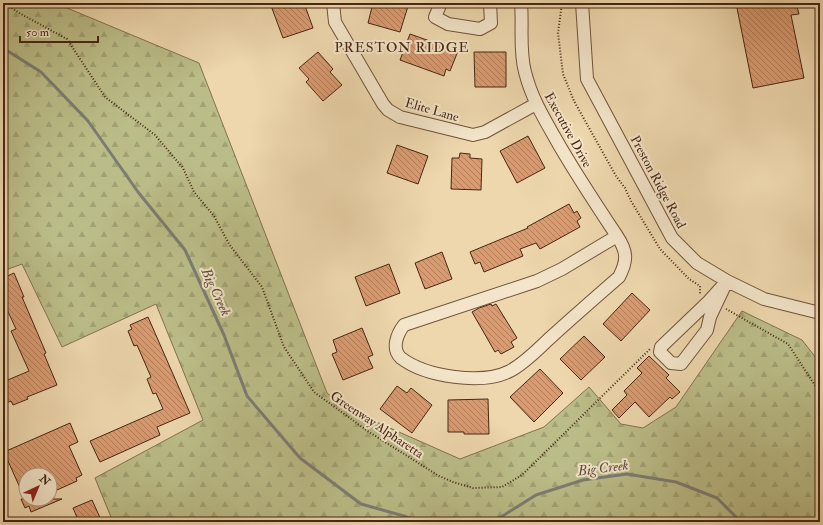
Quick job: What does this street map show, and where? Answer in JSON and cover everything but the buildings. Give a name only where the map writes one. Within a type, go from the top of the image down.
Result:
[{"type":"street","name":"Elite Lane","points":[[333,3],[335,22],[383,104],[388,110],[400,117],[473,135],[484,132],[536,104]]},
{"type":"street","points":[[441,3],[436,17],[448,24],[480,28],[491,23],[490,3]]},
{"type":"street","name":"Executive Drive","points":[[521,3],[523,19],[522,47],[525,72],[536,104],[572,168],[623,245],[626,256],[624,267],[619,277],[527,358],[510,370],[499,375],[483,377],[451,376],[419,367],[402,358],[397,353],[395,347],[398,332],[404,325],[537,281],[562,269],[617,236]]},
{"type":"street","name":"Preston Ridge Road","points":[[582,3],[587,79],[672,238],[697,263],[727,281],[764,299],[820,313]]},
{"type":"street","points":[[709,300],[710,317],[707,330],[681,364],[671,363],[660,352],[661,347],[727,281]]},
{"type":"path","name":"Greenway Alpharetta","points":[[4,3],[21,14],[67,38],[105,98],[155,134],[183,168],[194,192],[214,216],[229,244],[262,287],[284,347],[314,392],[370,432],[439,476],[473,488],[502,487],[522,475],[650,349]]},
{"type":"path","points":[[562,3],[558,33],[563,74],[574,101],[616,176],[625,188],[631,201],[660,249],[690,279],[700,286],[709,300],[788,344],[820,393]]},
{"type":"green space","points":[[3,3],[55,3],[199,63],[327,393],[347,409],[460,459],[544,427],[589,387],[621,424],[643,428],[676,407],[742,311],[802,340],[820,363],[820,522],[113,522],[95,478],[203,420],[156,304],[62,347],[22,264],[3,271]]},
{"type":"waterway","name":"Big Creek","points":[[3,48],[41,72],[88,121],[138,192],[185,250],[224,335],[247,396],[300,458],[361,504],[404,516],[419,522]]},
{"type":"waterway","name":"Big Creek","points":[[488,522],[501,517],[536,495],[583,480],[627,474],[676,482],[717,498],[741,522]]},
{"type":"district","name":"PRESTON RIDGE","points":[[402,47]]}]
